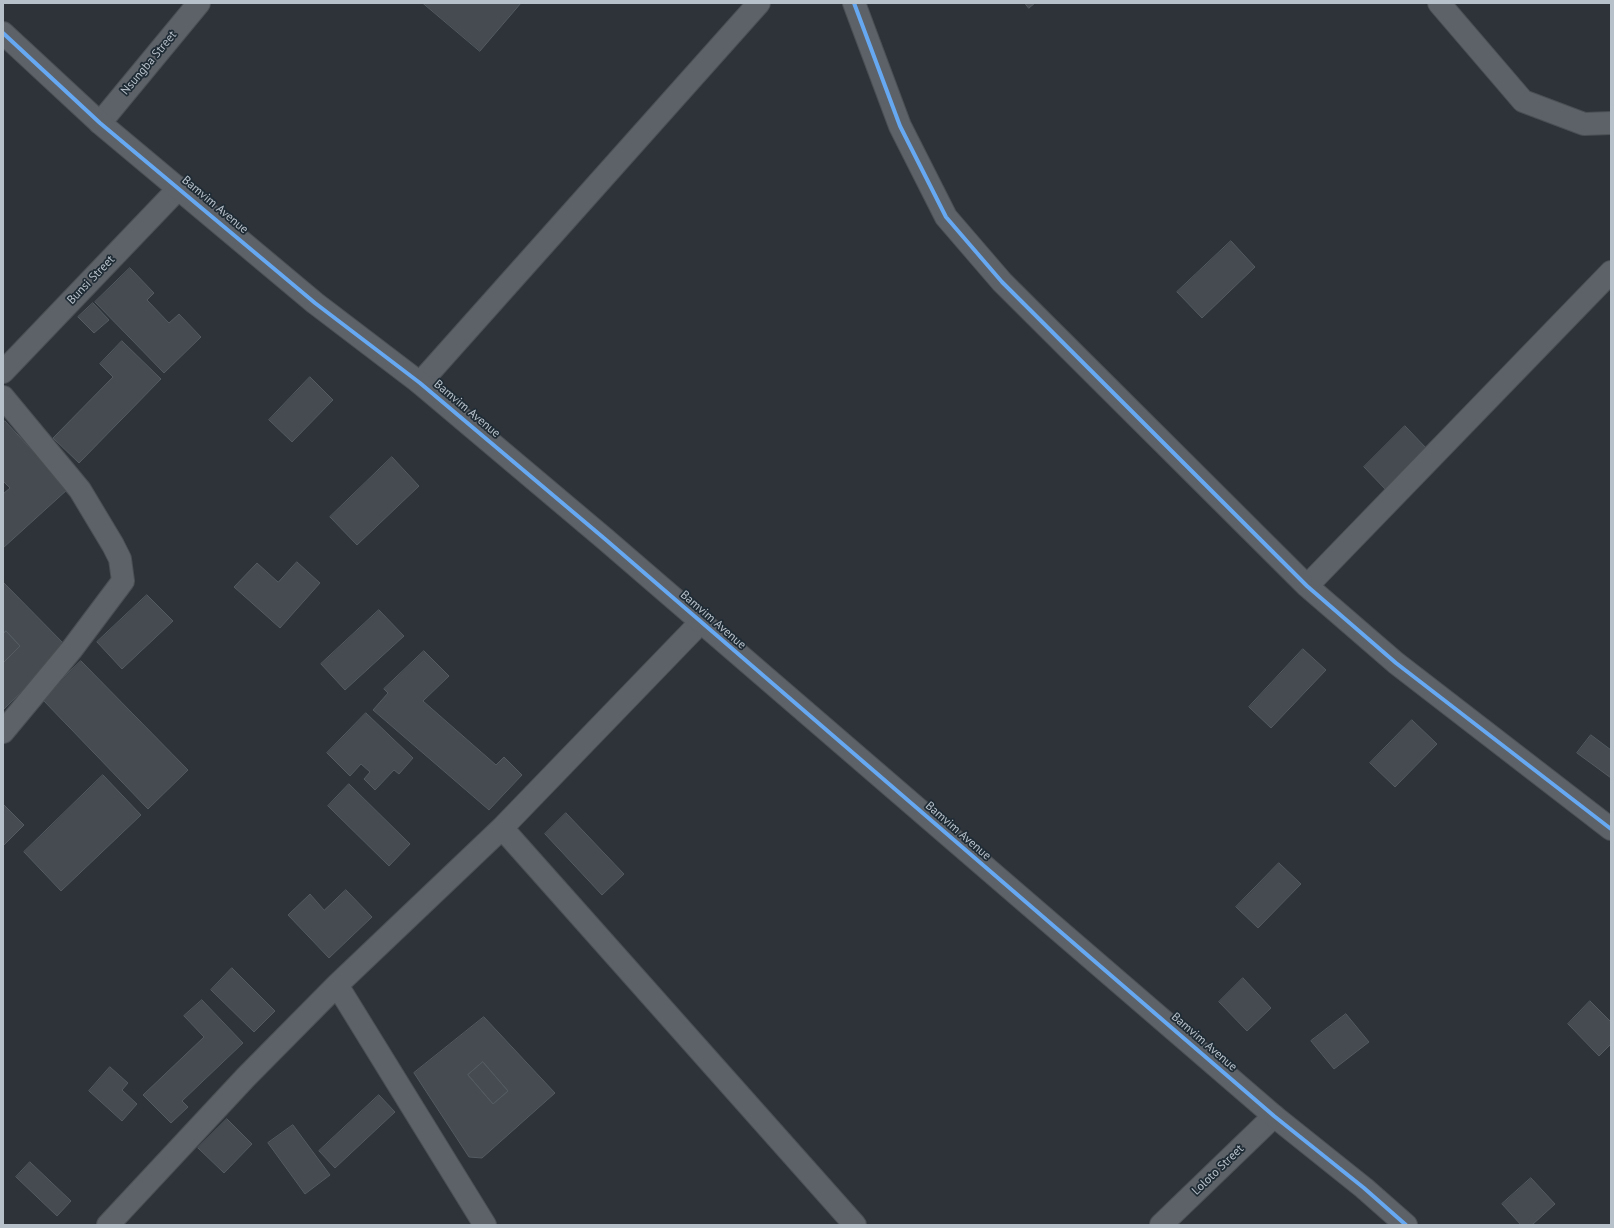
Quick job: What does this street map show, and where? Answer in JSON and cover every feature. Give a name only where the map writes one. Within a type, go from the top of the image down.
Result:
[{"type":"street","name":"Nsungba Street","points":[[100,123],[199,3]]},
{"type":"street","points":[[420,383],[758,3]]},
{"type":"street","points":[[854,3],[900,126],[946,217],[1002,282],[1307,586],[1396,664],[1611,829]]},
{"type":"street","points":[[1439,3],[1523,101],[1584,124],[1611,123]]},
{"type":"street","name":"Bamvim Avenue","points":[[3,34],[100,123],[315,303],[420,383],[605,539],[1274,1116],[1364,1188],[1406,1225]]},
{"type":"street","name":"Bunsi Street","points":[[3,372],[179,188]]},
{"type":"street","points":[[1307,586],[1611,272]]},
{"type":"street","points":[[3,397],[80,490],[113,545],[120,560],[123,581],[72,649],[3,732]]},
{"type":"street","points":[[108,1225],[246,1077],[337,985],[502,828],[700,622]]},
{"type":"street","points":[[502,828],[855,1225]]},
{"type":"street","points":[[337,985],[485,1225]]},
{"type":"street","name":"Loloto Street","points":[[1161,1225],[1274,1116]]},
{"type":"building","points":[[423,3],[521,3],[480,51]]},
{"type":"building","points":[[1025,3],[1035,3],[1029,8]]},
{"type":"building","points":[[1231,241],[1255,267],[1202,318],[1177,292]]},
{"type":"building","points":[[130,268],[154,293],[147,300],[169,323],[179,314],[201,337],[164,373],[95,302]]},
{"type":"building","points":[[93,303],[109,320],[94,333],[78,317]]},
{"type":"building","points":[[122,341],[161,379],[79,463],[53,438],[113,377],[100,364]]},
{"type":"building","points":[[310,377],[333,400],[292,442],[269,420]]},
{"type":"building","points":[[5,421],[68,489],[3,548],[3,494],[10,488],[3,481],[3,424]]},
{"type":"building","points":[[1405,426],[1428,450],[1386,490],[1364,467]]},
{"type":"building","points":[[392,457],[419,486],[357,545],[330,517]]},
{"type":"building","points":[[297,562],[320,583],[280,628],[234,587],[257,563],[278,582]]},
{"type":"building","points":[[3,582],[67,647],[3,710],[3,663],[20,646],[6,631],[3,634]]},
{"type":"building","points":[[147,595],[173,621],[122,669],[97,642]]},
{"type":"building","points":[[379,610],[404,636],[345,690],[321,664]]},
{"type":"building","points":[[6,631],[20,646],[3,663],[3,634]]},
{"type":"building","points":[[1303,649],[1326,670],[1271,728],[1249,707]]},
{"type":"building","points":[[424,651],[449,676],[423,701],[496,765],[504,757],[522,775],[489,810],[373,710],[388,693],[384,689]]},
{"type":"building","points":[[81,661],[188,770],[148,809],[42,699]]},
{"type":"building","points":[[366,713],[413,758],[399,774],[394,770],[375,790],[364,779],[370,772],[361,764],[350,776],[327,753]]},
{"type":"building","points":[[1412,720],[1437,744],[1395,787],[1370,763]]},
{"type":"building","points":[[1591,735],[1611,750],[1611,778],[1577,753]]},
{"type":"building","points":[[103,775],[141,815],[61,891],[24,852]]},
{"type":"building","points":[[349,784],[410,844],[389,866],[328,806]]},
{"type":"building","points":[[3,804],[24,825],[3,846]]},
{"type":"building","points":[[566,813],[624,874],[602,895],[545,834]]},
{"type":"building","points":[[1279,863],[1301,884],[1258,928],[1236,907]]},
{"type":"building","points":[[346,890],[372,917],[329,958],[288,915],[310,894],[324,910]]},
{"type":"building","points":[[232,968],[275,1011],[254,1032],[211,990]]},
{"type":"building","points":[[1243,978],[1271,1008],[1247,1031],[1219,1002]]},
{"type":"building","points":[[202,1000],[243,1043],[182,1101],[188,1107],[171,1123],[143,1095],[204,1037],[184,1016]]},
{"type":"building","points":[[1590,1001],[1611,1022],[1611,1044],[1599,1056],[1568,1024]]},
{"type":"building","points":[[1346,1014],[1369,1042],[1334,1069],[1311,1041]]},
{"type":"building","points":[[484,1017],[555,1093],[482,1158],[469,1157],[414,1073]],"holes":[[[483,1062],[508,1091],[493,1104],[468,1075]]]},
{"type":"building","points":[[483,1062],[508,1091],[493,1104],[468,1075]]},
{"type":"building","points":[[110,1067],[128,1083],[122,1090],[137,1104],[122,1121],[89,1091]]},
{"type":"building","points":[[379,1095],[395,1112],[335,1168],[319,1151]]},
{"type":"building","points":[[227,1119],[252,1144],[224,1173],[198,1148]]},
{"type":"building","points":[[293,1125],[330,1175],[305,1194],[268,1143]]},
{"type":"building","points":[[30,1162],[71,1201],[57,1216],[16,1177]]},
{"type":"building","points":[[1531,1178],[1555,1204],[1532,1225],[1521,1225],[1502,1204]]},
{"type":"cycle path","points":[[854,3],[900,126],[946,217],[1002,282],[1307,586],[1396,663],[1611,829]]},
{"type":"cycle path","points":[[3,33],[100,123],[315,303],[420,383],[605,539],[1274,1116],[1364,1188],[1406,1225]]}]
